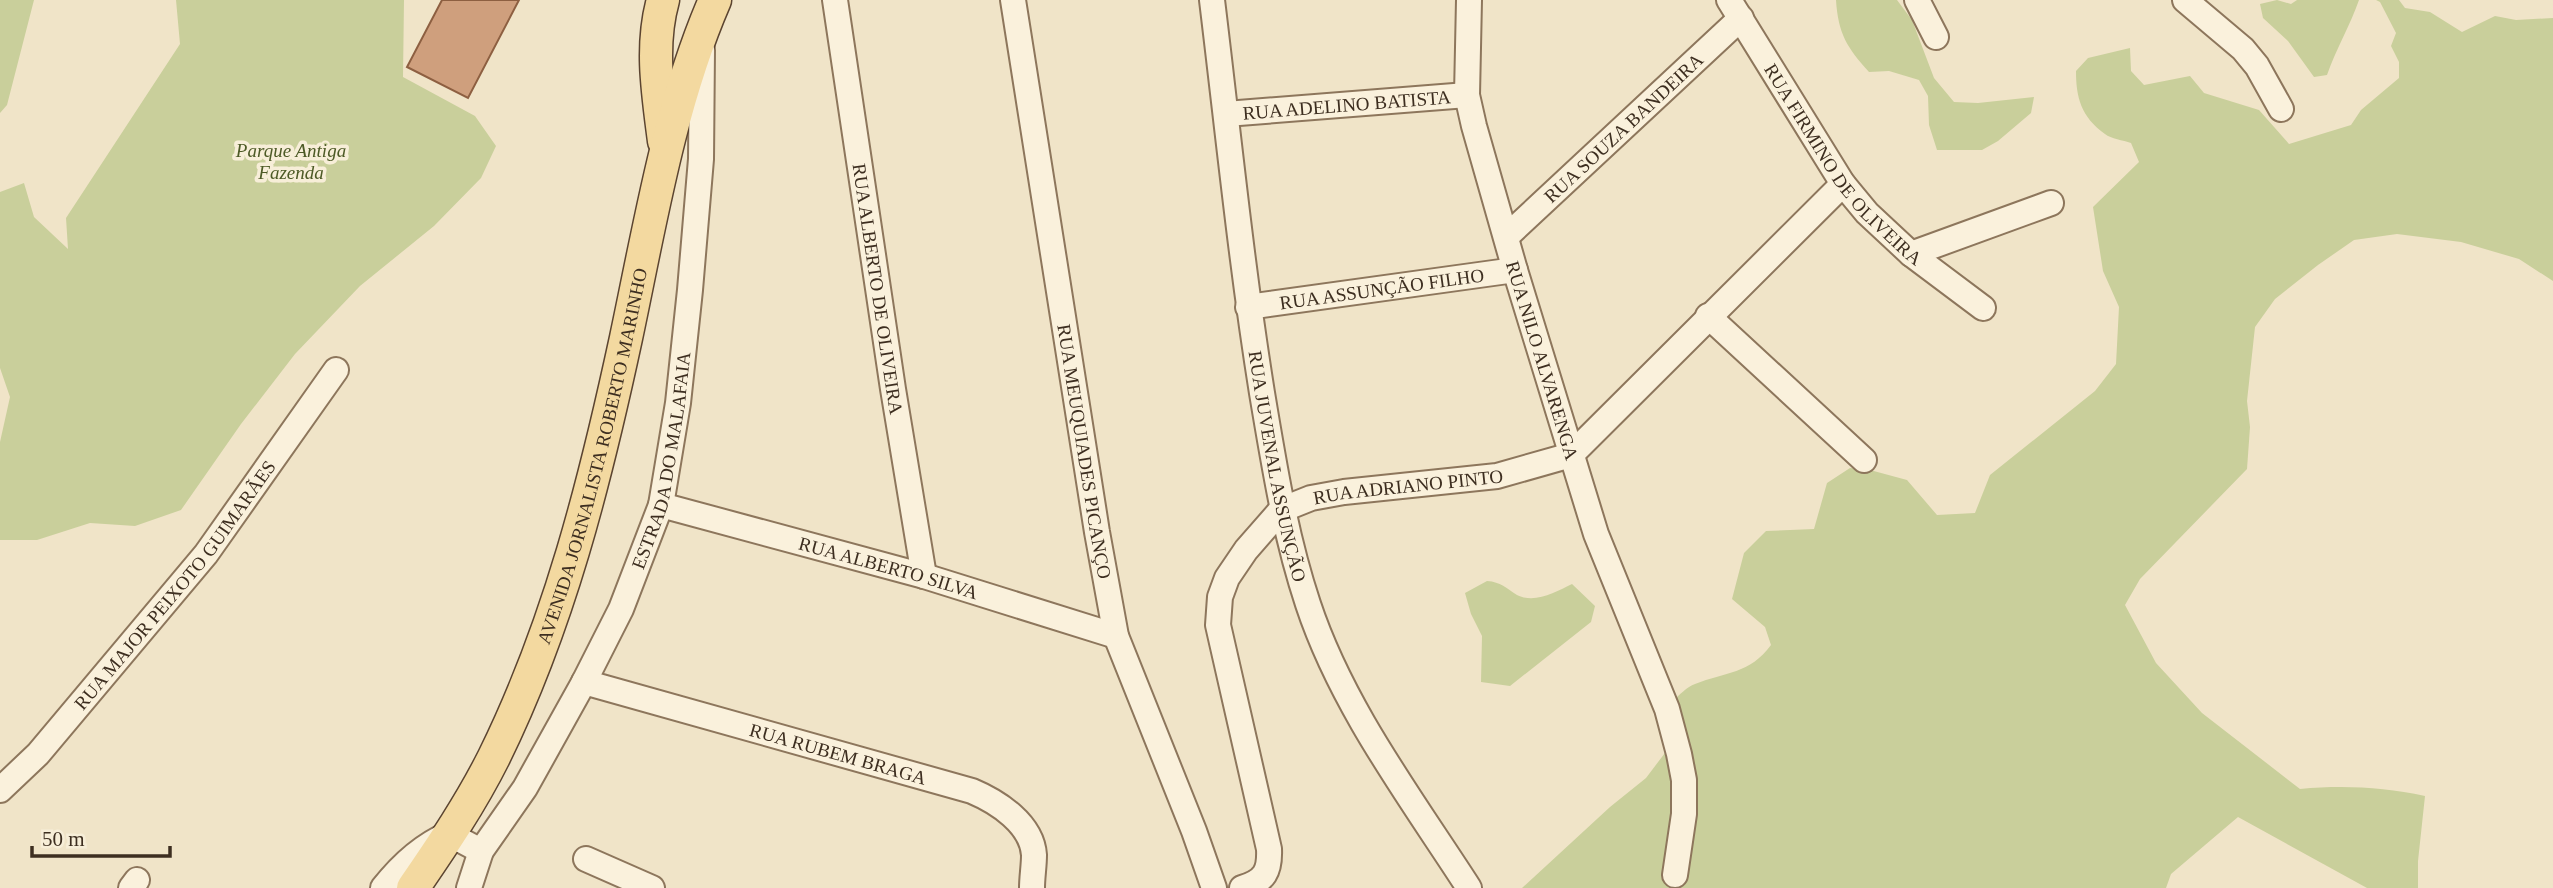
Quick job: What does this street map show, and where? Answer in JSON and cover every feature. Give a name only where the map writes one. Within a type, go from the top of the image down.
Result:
[{"type":"main road","points":[[663,0],[656,41],[656,82],[666,156]]},
{"type":"main road","name":"AVENIDA JORNALISTA ROBERTO MARINHO","points":[[413,888],[449,834],[493,759],[548,629],[566,574],[610,409],[666,156],[691,60],[709,14]]},
{"type":"street","name":"RUA ALBERTO DE OLIVEIRA","points":[[835,0],[924,576]]},
{"type":"street","name":"RUA MEUQUIADES PICANÇO","points":[[1013,0],[1094,519],[1116,636],[1214,888]]},
{"type":"street","name":"RUA JUVENAL ASSUNÇÃO","points":[[1212,0],[1248,307],[1281,510],[1308,606],[1335,670],[1369,732],[1469,888]]},
{"type":"street","name":"RUA NILO ALVARENGA","points":[[1469,0],[1467,95],[1515,270],[1596,534],[1667,709],[1684,780],[1684,814],[1675,875]]},
{"type":"street","points":[[1917,0],[1936,37]]},
{"type":"street","points":[[2185,0],[2243,49],[2257,66],[2281,109]]},
{"type":"street","name":"RUA FIRMINO DE OLIVEIRA","points":[[1735,9],[1843,184],[1867,213],[1911,254],[1983,308]]},
{"type":"street","name":"RUA SOUZA BANDEIRA","points":[[1507,236],[1735,9]]},
{"type":"street","name":"ESTRADA DO MALAFAIA","points":[[469,888],[481,851],[525,788],[621,609],[662,505],[678,403],[690,290],[709,14]]},
{"type":"street","name":"RUA ADELINO BATISTA","points":[[1226,114],[1467,95]]},
{"type":"street","name":"RUA ADRIANO PINTO","points":[[1242,888],[1263,877],[1270,867],[1269,849],[1218,625],[1220,597],[1227,578],[1246,550],[1281,510],[1311,498],[1497,476],[1571,455],[1843,184]]},
{"type":"street","points":[[1911,254],[2051,203]]},
{"type":"street","name":"RUA ASSUNÇÃO FILHO","points":[[1248,307],[1515,270]]},
{"type":"street","points":[[1708,316],[1864,460]]},
{"type":"street","name":"RUA MAJOR PEIXOTO GUIMARÃES","points":[[0,790],[38,754],[206,554],[336,370]]},
{"type":"street","name":"RUA ALBERTO SILVA","points":[[662,505],[924,576],[1116,636]]},
{"type":"street","name":"RUA RUBEM BRAGA","points":[[584,682],[972,791],[990,799],[1012,814],[1026,833],[1034,853],[1032,888]]},
{"type":"street","points":[[383,888],[413,855],[432,841],[449,834],[481,851]]},
{"type":"street","points":[[586,859],[652,888]]},
{"type":"green space","points":[[0,0],[34,0],[7,105],[0,113]]},
{"type":"green space","name":"Parque Antiga Fazenda","points":[[176,0],[404,0],[403,77],[475,116],[496,146],[481,178],[434,226],[360,286],[295,354],[241,424],[181,510],[135,526],[90,523],[37,540],[0,540],[0,442],[10,397],[0,368],[0,192],[24,183],[34,217],[68,249],[66,218],[180,44]]},
{"type":"green space","points":[[1836,0],[1897,0],[1912,20],[1934,78],[1954,102],[1978,103],[2034,97],[2031,113],[1998,141],[1982,150],[1937,150],[1929,125],[1928,96],[1919,80],[1889,71],[1869,72],[1845,39]]},
{"type":"green space","points":[[2277,0],[2291,4],[2297,0],[2359,0],[2327,75],[2314,77],[2288,41],[2263,18],[2260,4]]},
{"type":"green space","points":[[2376,0],[2399,0],[2405,8],[2430,12],[2462,32],[2495,16],[2516,20],[2553,18],[2553,281],[2519,259],[2461,242],[2397,234],[2354,240],[2318,265],[2275,299],[2255,327],[2247,401],[2250,427],[2247,469],[2140,579],[2125,605],[2156,663],[2202,713],[2300,789],[2363,788],[2425,796],[2418,888],[2367,888],[2238,817],[2171,874],[2166,888],[1522,888],[1610,807],[1646,778],[1677,737],[1673,701],[1683,691],[1692,685],[1746,667],[1763,655],[1771,645],[1765,627],[1732,599],[1744,553],[1766,531],[1814,529],[1827,483],[1850,468],[1870,470],[1907,480],[1937,515],[1975,513],[1990,475],[2095,391],[2116,364],[2119,307],[2103,271],[2093,207],[2139,162],[2131,143],[2105,134],[2085,113],[2077,89],[2076,71],[2088,58],[2130,48],[2131,71],[2144,85],[2190,76],[2204,93],[2259,110],[2289,144],[2351,125],[2361,110],[2399,78],[2399,62],[2391,46],[2396,33],[2380,2]]},
{"type":"green space","points":[[1487,581],[1500,584],[1517,595],[1531,598],[1545,596],[1572,584],[1595,606],[1591,622],[1510,686],[1481,682],[1482,636],[1471,614],[1465,593]]},
{"type":"building","points":[[442,0],[519,0],[468,98],[407,67]]}]
